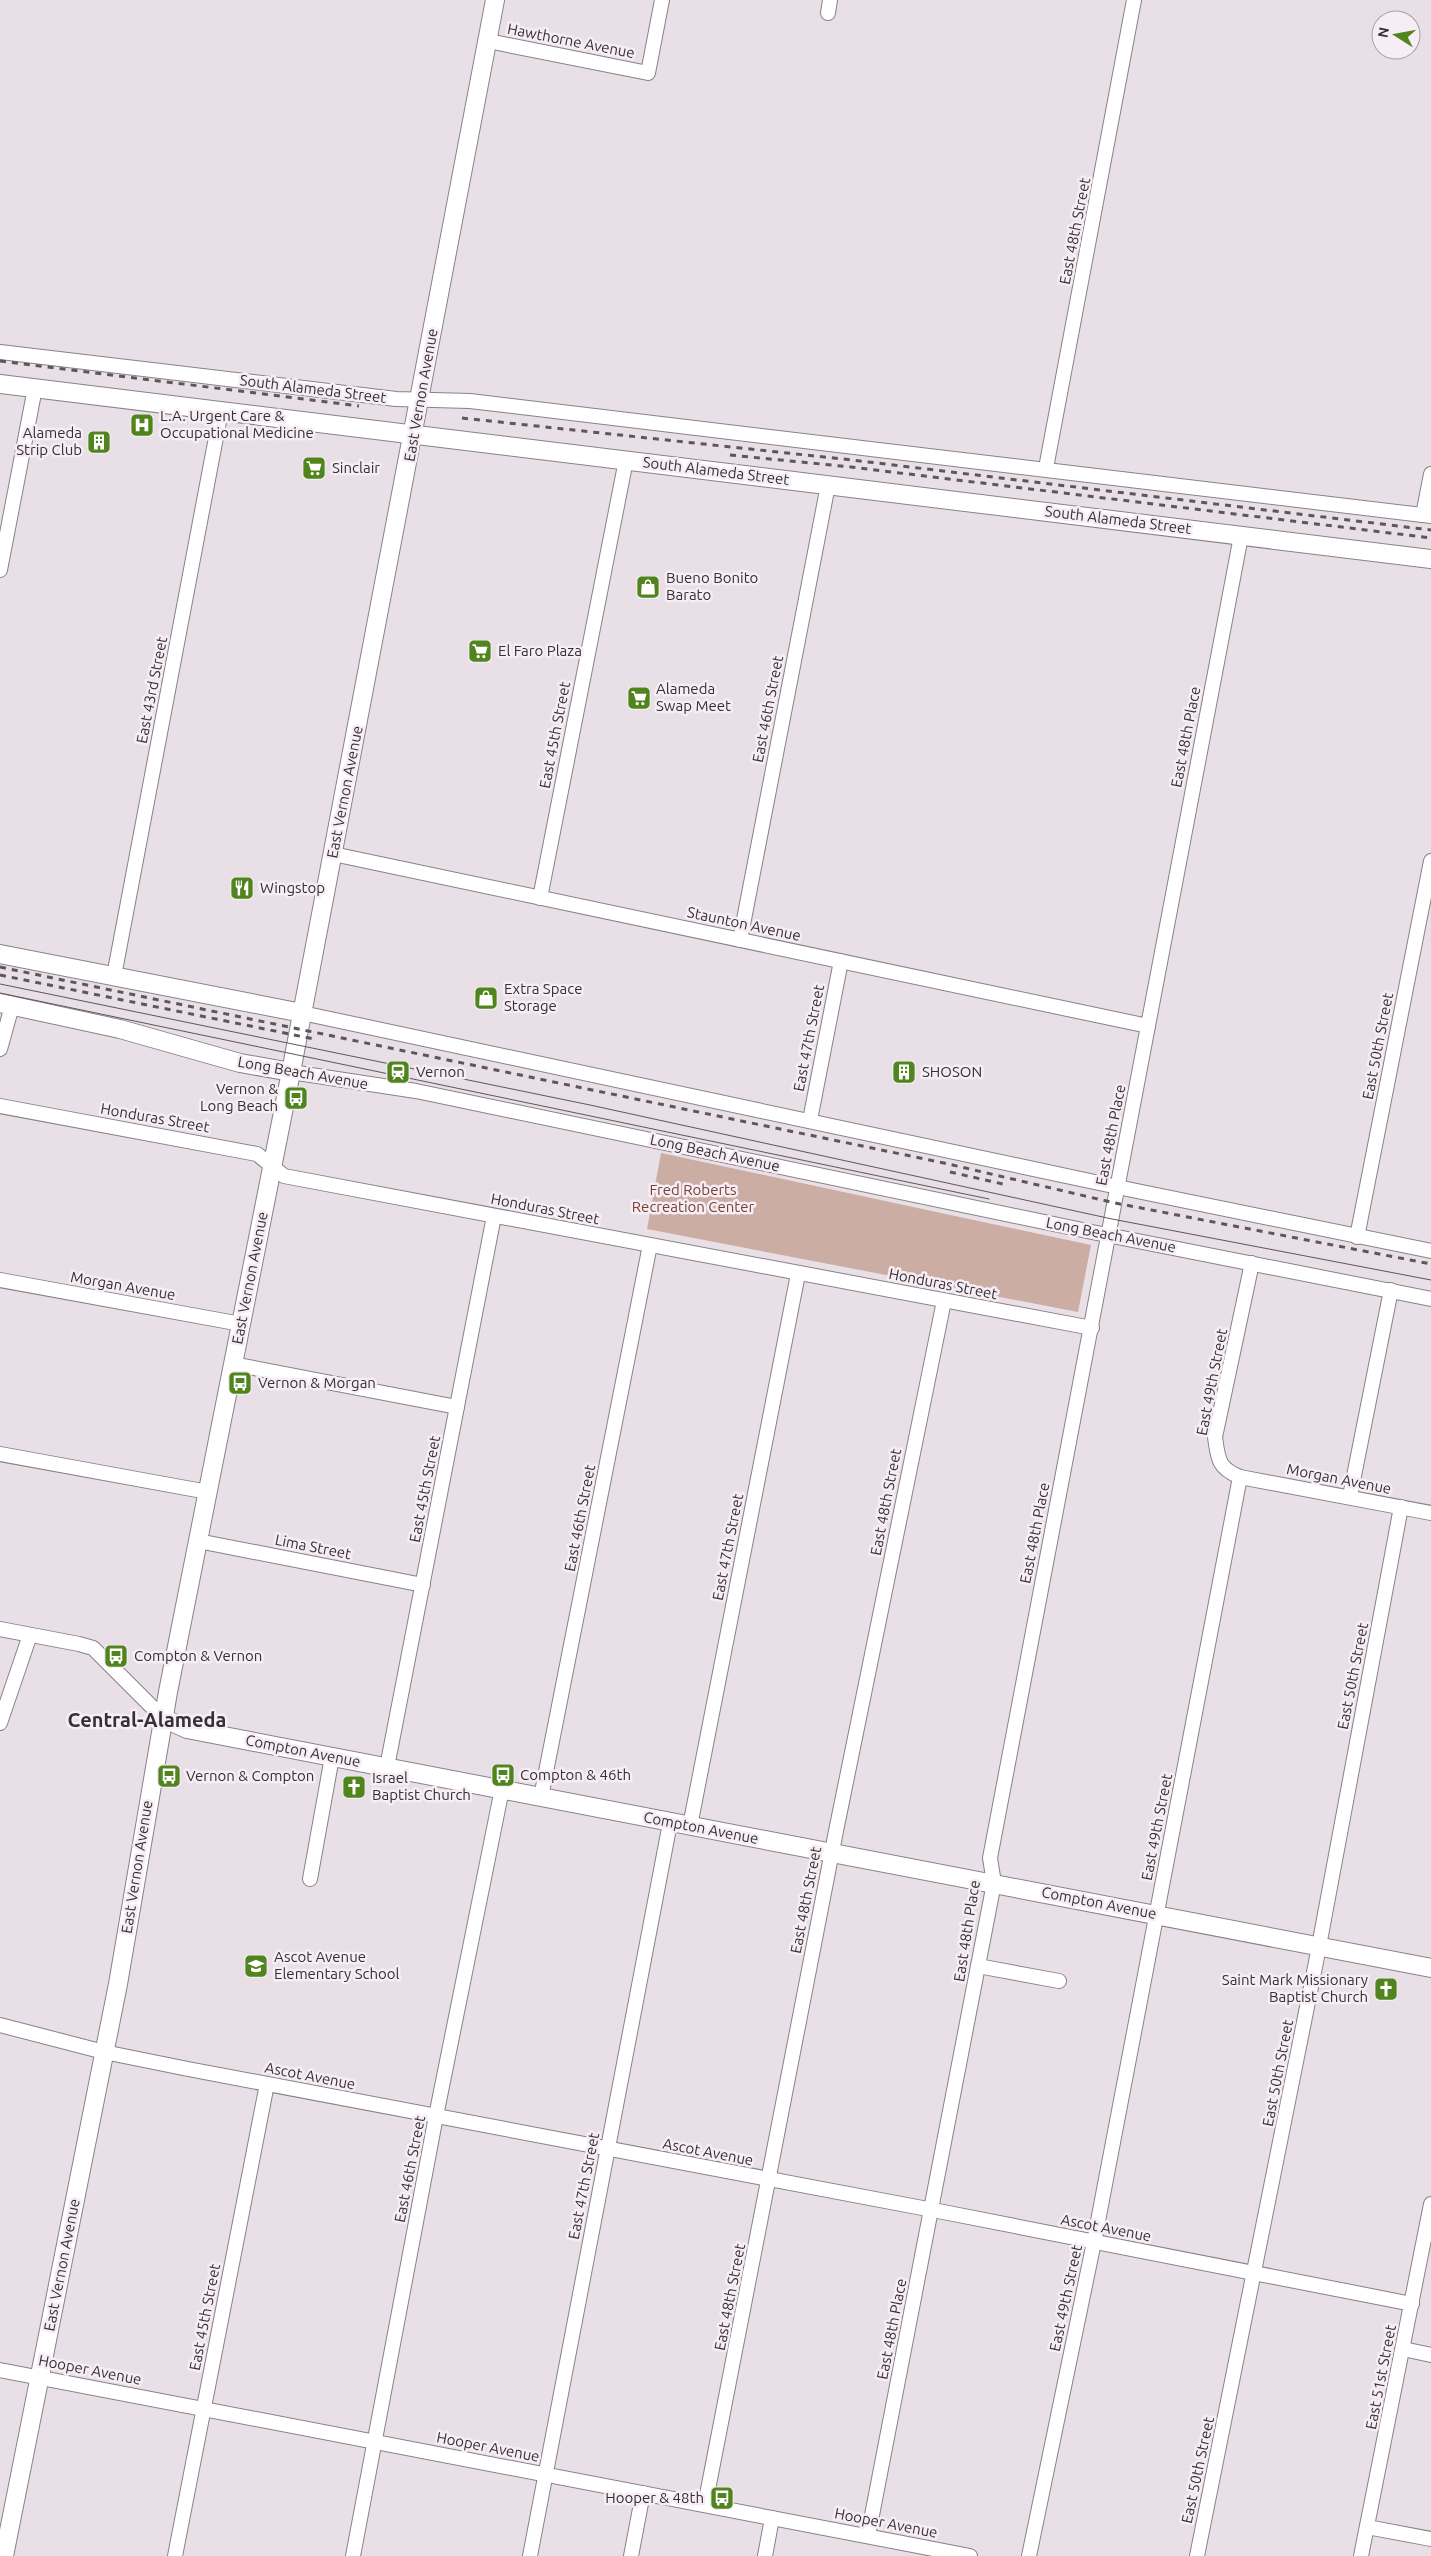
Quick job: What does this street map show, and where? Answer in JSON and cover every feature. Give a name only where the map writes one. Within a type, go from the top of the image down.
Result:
[{"type":"main road","name":"East Vernon Avenue","points":[[4,2556],[124,1950],[163,1718],[291,1072],[496,0]]},
{"type":"main road","name":"South Alameda Street","points":[[0,384],[1431,559]]},
{"type":"main road","points":[[0,954],[302,1013]]},
{"type":"main road","name":"Long Beach Avenue","points":[[6,1005],[120,1029],[240,1063],[291,1072]]},
{"type":"main road","name":"Compton Avenue","points":[[163,1718],[187,1729],[1431,1968]]},
{"type":"street","name":"Hawthorne Avenue","points":[[488,41],[648,73],[662,0]]},
{"type":"street","name":"East 48th Street","points":[[1046,468],[1134,0]]},
{"type":"street","name":"South Alameda Street","points":[[0,352],[396,399],[470,400],[1427,515]]},
{"type":"street","points":[[0,570],[35,388]]},
{"type":"street","name":"East 43rd Street","points":[[114,976],[221,410]]},
{"type":"street","name":"East 45th Street","points":[[540,898],[626,460]]},
{"type":"street","points":[[1427,515],[1431,474]]},
{"type":"street","name":"East 46th Street","points":[[740,940],[828,485]]},
{"type":"street","name":"East 48th Place","points":[[868,2536],[933,2210],[994,1883],[990,1858],[1110,1235],[1241,536]]},
{"type":"street","name":"Staunton Avenue","points":[[333,854],[1148,1026]]},
{"type":"street","name":"East 50th Street","points":[[1357,1237],[1431,861]]},
{"type":"street","name":"East 47th Street","points":[[810,1120],[841,962]]},
{"type":"street","points":[[0,1049],[6,1005]]},
{"type":"street","points":[[302,1013],[1118,1187],[1431,1251]]},
{"type":"street","name":"Long Beach Avenue","points":[[291,1072],[416,1090],[1110,1235],[1431,1299]]},
{"type":"street","name":"Honduras Street","points":[[0,1106],[258,1154],[284,1176],[1092,1328]]},
{"type":"street","name":"East 45th Street","points":[[387,1767],[494,1216]]},
{"type":"street","name":"East 46th Street","points":[[541,1797],[650,1245]]},
{"type":"street","name":"East 49th Street","points":[[1029,2556],[1094,2242],[1240,1477],[1227,1472],[1218,1459],[1215,1437],[1252,1263]]},
{"type":"street","name":"East 47th Street","points":[[690,1826],[798,1274]]},
{"type":"street","name":"Morgan Avenue","points":[[0,1280],[241,1324]]},
{"type":"street","points":[[1350,1496],[1391,1290]]},
{"type":"street","name":"East 48th Street","points":[[705,2505],[770,2180],[832,1853],[944,1301]]},
{"type":"street","points":[[233,1364],[457,1407]]},
{"type":"street","points":[[0,1454],[208,1492]]},
{"type":"street","name":"Morgan Avenue","points":[[1240,1477],[1350,1496],[1431,1513]]},
{"type":"street","name":"East 50th Street","points":[[1197,2556],[1255,2274],[1319,1945],[1401,1507]]},
{"type":"street","name":"Lima Street","points":[[198,1541],[423,1585]]},
{"type":"street","name":"Compton Avenue","points":[[0,1629],[93,1648],[163,1718]]},
{"type":"street","points":[[0,1723],[30,1634]]},
{"type":"street","points":[[310,1879],[332,1757]]},
{"type":"street","name":"East 46th Street","points":[[353,2556],[436,2116],[502,1789]]},
{"type":"street","name":"East 47th Street","points":[[530,2556],[670,1823]]},
{"type":"street","points":[[978,1966],[1059,1981]]},
{"type":"street","name":"Ascot Avenue","points":[[0,2025],[104,2052],[933,2210],[1412,2304]]},
{"type":"street","name":"East 45th Street","points":[[175,2556],[267,2084]]},
{"type":"street","name":"East 51st Street","points":[[1361,2556],[1431,2204]]},
{"type":"street","points":[[1403,2349],[1431,2355]]},
{"type":"street","name":"Hooper Avenue","points":[[0,2370],[868,2536],[937,2553],[970,2556]]},
{"type":"street","points":[[631,2556],[643,2493]]},
{"type":"street","points":[[765,2556],[772,2518]]},
{"type":"street","points":[[1367,2527],[1431,2539]]},
{"type":"green space","name":"Fred Roberts Recreation Center","points":[[661,1153],[1091,1245],[1078,1312],[647,1229]]},
{"type":"tram line","points":[[0,984],[590,1105],[1112,1219],[1431,1280]]},
{"type":"tram line","points":[[0,993],[989,1199]]},
{"type":"railway","points":[[0,361],[359,406]]},
{"type":"railway","points":[[462,418],[852,460],[1431,530]]},
{"type":"railway","points":[[730,455],[851,467],[1431,538]]},
{"type":"railway","points":[[0,967],[944,1163],[1115,1203],[1431,1264]]},
{"type":"railway","points":[[0,975],[314,1039]]},
{"type":"railway","points":[[950,1172],[1003,1184]]},
{"type":"place","name":"L.A. Urgent Care & Occupational Medicine","points":[[142,425]]},
{"type":"place","name":"Alameda Strip Club","points":[[99,442]]},
{"type":"place","name":"Sinclair","points":[[314,468]]},
{"type":"place","name":"Bueno Bonito Barato","points":[[648,587]]},
{"type":"place","name":"El Faro Plaza","points":[[480,651]]},
{"type":"place","name":"Alameda Swap Meet","points":[[639,698]]},
{"type":"place","name":"Wingstop","points":[[242,888]]},
{"type":"place","name":"Extra Space Storage","points":[[486,998]]},
{"type":"place","name":"Vernon","points":[[398,1072]]},
{"type":"place","name":"SHOSON","points":[[904,1072]]},
{"type":"place","name":"Vernon & Long Beach","points":[[296,1098]]},
{"type":"place","name":"Vernon & Morgan","points":[[240,1383]]},
{"type":"place","name":"Compton & Vernon","points":[[116,1656]]},
{"type":"place","name":"Compton & 46th","points":[[503,1775]]},
{"type":"place","name":"Vernon & Compton","points":[[169,1776]]},
{"type":"place","name":"Israel Baptist Church","points":[[354,1787]]},
{"type":"place","name":"Ascot Avenue Elementary School","points":[[256,1966]]},
{"type":"place","name":"Saint Mark Missionary Baptist Church","points":[[1386,1989]]},
{"type":"place","name":"Hooper & 48th","points":[[722,2498]]},
{"type":"district","name":"Central-Alameda","points":[[147,1720]]}]
